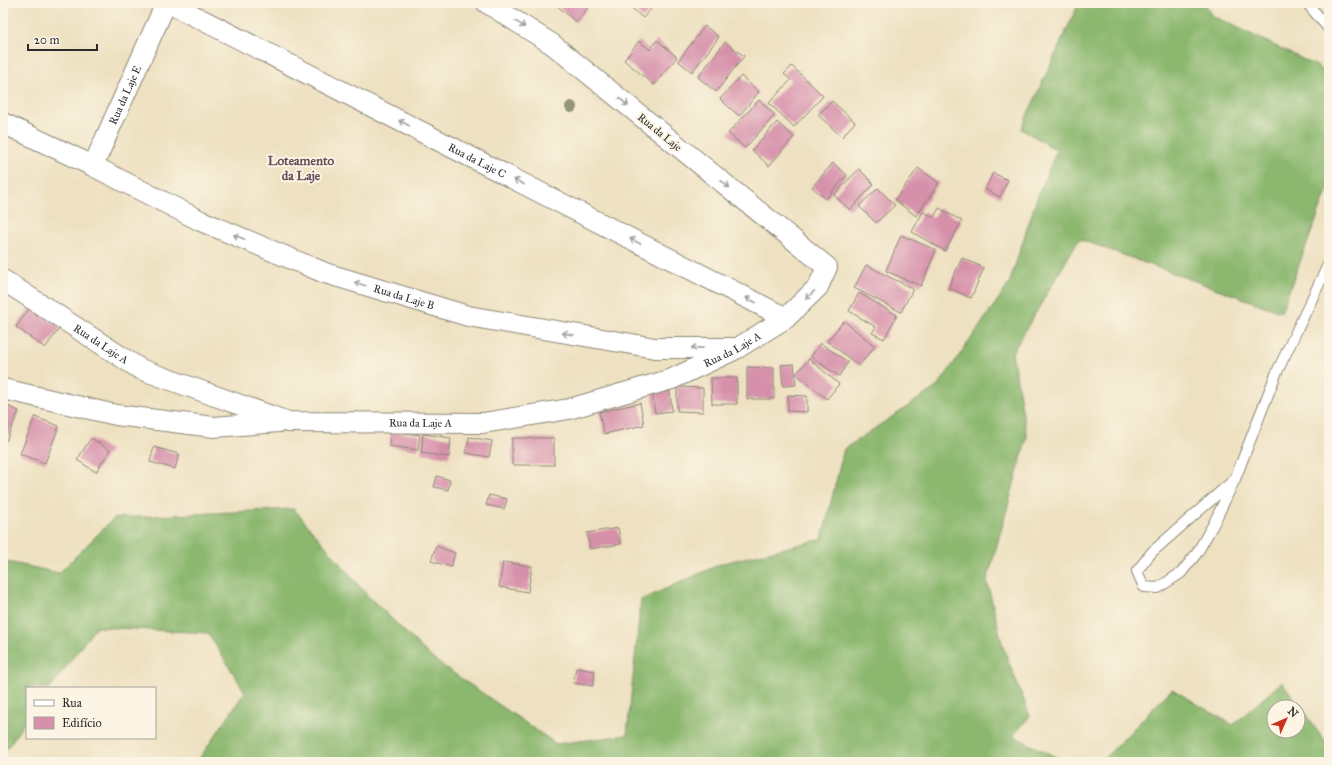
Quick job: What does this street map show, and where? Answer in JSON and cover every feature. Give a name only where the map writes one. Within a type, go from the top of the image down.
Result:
[{"type":"street","name":"Rua da Laje E","points":[[94,166],[166,3]]},
{"type":"street","name":"Rua da Laje C","points":[[169,3],[786,318]]},
{"type":"street","name":"Rua da Laje","points":[[487,3],[552,44],[827,267]]},
{"type":"street","name":"Rua da Laje B","points":[[3,123],[94,166],[201,221],[325,273],[468,316],[655,348],[736,348]]},
{"type":"street","name":"Rua da Laje A","points":[[3,280],[140,369],[288,422],[483,423],[569,408],[672,379],[736,348],[786,318],[818,287],[827,267]]},
{"type":"street","points":[[3,389],[116,415],[214,427],[288,422]]},
{"type":"lane","points":[[1307,3],[1329,28]]},
{"type":"lane","points":[[1235,479],[1152,552],[1137,571],[1144,587],[1158,588],[1181,573],[1197,553],[1214,523],[1235,479],[1276,374],[1329,263]]},
{"type":"green space","points":[[1079,3],[1122,3],[1128,7],[1130,3],[1205,3],[1211,15],[1317,66],[1329,76],[1329,186],[1281,312],[1079,239],[1012,353],[1027,437],[987,581],[1003,647],[1030,716],[1013,736],[1066,762],[197,762],[245,692],[208,633],[96,627],[51,687],[26,687],[26,720],[3,754],[3,561],[59,573],[114,518],[294,509],[366,594],[433,659],[556,744],[627,735],[641,600],[723,563],[822,539],[844,449],[938,386],[1009,284],[1038,195],[1057,150],[1021,129]]},
{"type":"green space","points":[[1282,682],[1294,699],[1266,699],[1266,739],[1306,739],[1306,715],[1329,747],[1329,762],[1101,762],[1172,689],[1233,725]]},
{"type":"building","points":[[554,3],[592,3],[576,22]]},
{"type":"building","points":[[626,3],[656,3],[643,18]]},
{"type":"building","points":[[705,26],[719,37],[692,72],[678,61]]},
{"type":"building","points":[[657,40],[677,57],[654,85],[624,60],[639,41],[650,50]]},
{"type":"building","points":[[725,42],[744,56],[716,92],[698,77]]},
{"type":"building","points":[[792,66],[823,96],[794,127],[769,103],[791,80],[784,74]]},
{"type":"building","points":[[741,76],[759,92],[739,116],[720,99]]},
{"type":"building","points":[[759,100],[775,115],[745,148],[728,133]]},
{"type":"building","points":[[832,101],[855,122],[842,137],[818,115]]},
{"type":"building","points":[[777,122],[794,137],[769,166],[752,150]]},
{"type":"building","points":[[833,163],[847,175],[826,199],[812,187]]},
{"type":"building","points":[[918,168],[939,183],[916,216],[895,200]]},
{"type":"building","points":[[859,169],[874,184],[850,210],[834,195]]},
{"type":"building","points":[[993,173],[1008,180],[1000,197],[985,189]]},
{"type":"building","points":[[878,188],[895,205],[876,223],[859,206]]},
{"type":"building","points":[[939,208],[962,221],[945,251],[912,232],[923,212],[934,217]]},
{"type":"building","points":[[901,235],[936,250],[921,286],[886,271]]},
{"type":"building","points":[[962,258],[984,268],[971,298],[948,288]]},
{"type":"building","points":[[866,265],[913,289],[901,312],[854,288]]},
{"type":"building","points":[[859,293],[897,315],[884,339],[872,333],[876,327],[849,311]]},
{"type":"building","points":[[31,306],[60,328],[45,348],[16,327]]},
{"type":"building","points":[[844,321],[875,346],[859,366],[827,341]]},
{"type":"building","points":[[820,343],[848,362],[839,376],[811,357]]},
{"type":"building","points":[[809,359],[839,384],[827,399],[796,374]]},
{"type":"building","points":[[794,364],[796,385],[783,386],[781,365]]},
{"type":"building","points":[[747,367],[774,368],[774,399],[747,399]]},
{"type":"building","points":[[711,378],[737,378],[737,404],[712,404]]},
{"type":"building","points":[[669,386],[672,411],[655,413],[652,389]]},
{"type":"building","points":[[677,387],[703,388],[703,412],[677,411]]},
{"type":"building","points":[[788,395],[807,396],[807,412],[788,411]]},
{"type":"building","points":[[640,403],[644,425],[604,434],[599,412]]},
{"type":"building","points":[[3,404],[19,411],[6,441],[3,440]]},
{"type":"building","points":[[35,417],[59,426],[45,463],[20,454]]},
{"type":"building","points":[[391,431],[420,435],[418,450],[389,446]]},
{"type":"building","points":[[423,434],[451,438],[449,457],[421,453]]},
{"type":"building","points":[[469,437],[492,441],[489,457],[466,453]]},
{"type":"building","points":[[91,438],[110,450],[96,472],[77,460]]},
{"type":"building","points":[[512,438],[554,438],[554,465],[512,465]]},
{"type":"building","points":[[154,447],[179,454],[175,469],[150,462]]},
{"type":"building","points":[[437,476],[450,480],[448,490],[434,487]]},
{"type":"building","points":[[489,495],[507,499],[504,509],[486,505]]},
{"type":"building","points":[[618,528],[621,544],[590,549],[587,533]]},
{"type":"building","points":[[436,546],[455,553],[451,567],[431,561]]},
{"type":"building","points":[[503,562],[532,566],[528,592],[499,587]]},
{"type":"building","points":[[576,668],[595,671],[593,686],[573,683]]},
{"type":"district","name":"Loteamento da Laje","points":[[301,168]]}]
